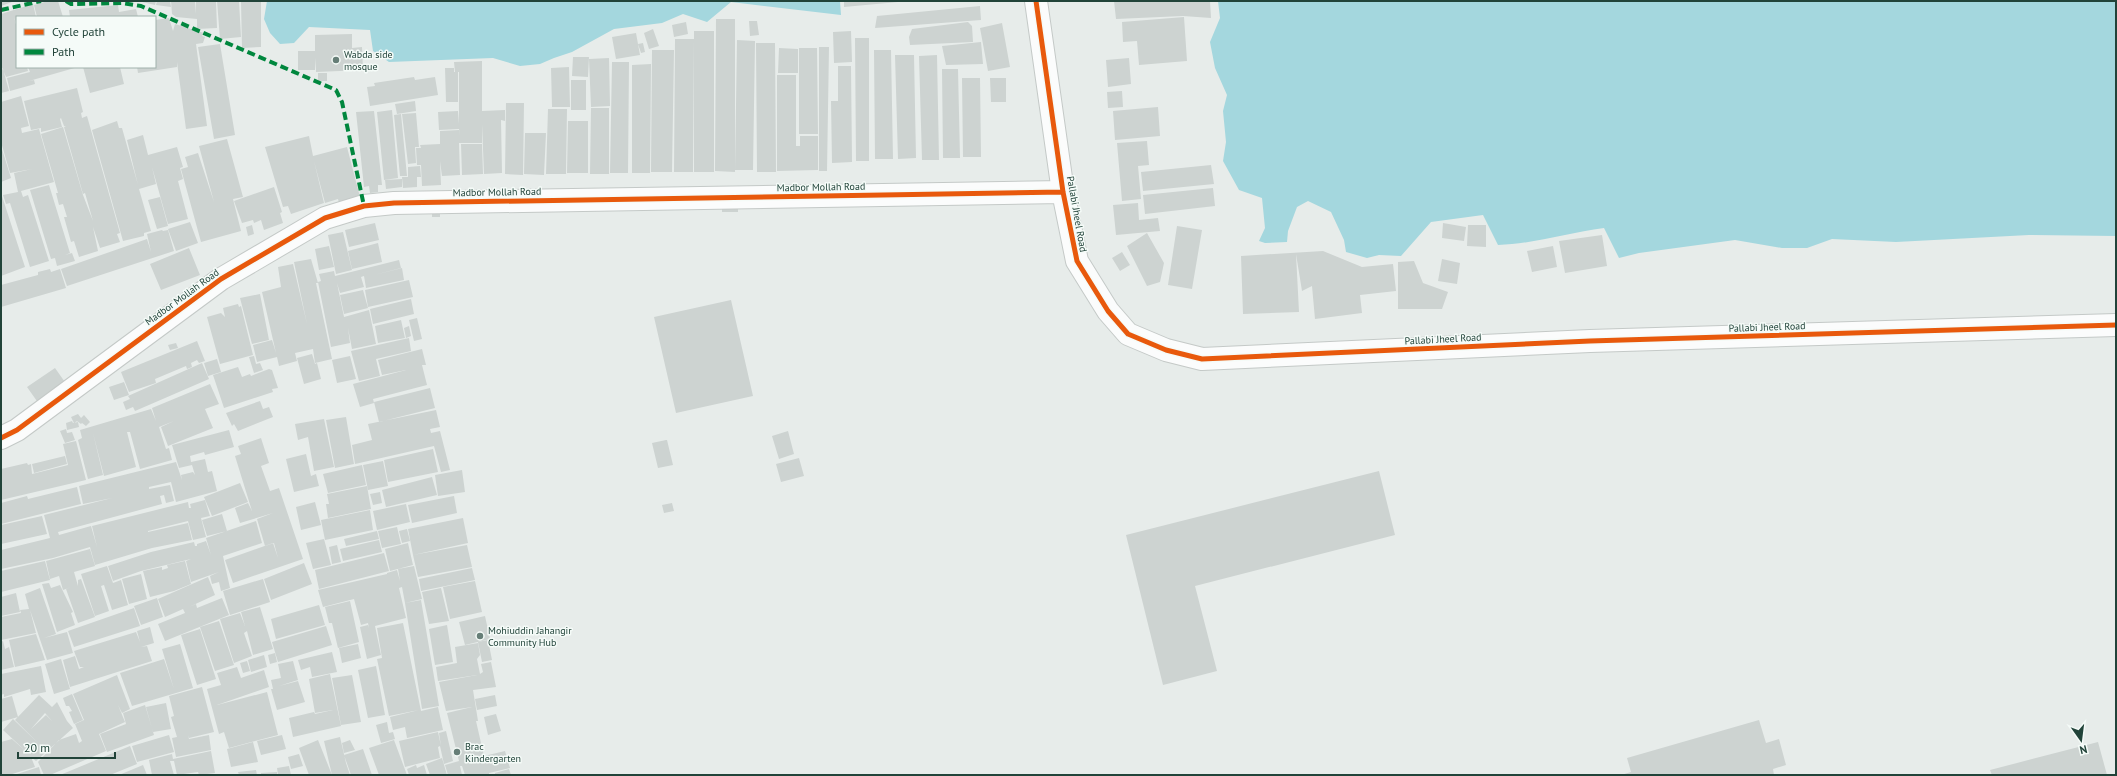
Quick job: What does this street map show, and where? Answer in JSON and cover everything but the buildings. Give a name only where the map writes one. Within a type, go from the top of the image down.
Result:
[{"type":"street","name":"Pallabi Jheel Road","points":[[1036,1],[1063,192],[1077,261],[1108,311],[1128,334],[1166,350],[1202,358],[1598,341],[2116,325]]},
{"type":"street","name":"Madbor Mollah Road","points":[[1,438],[17,430],[221,279],[325,218],[364,206],[394,203],[1063,192]]},
{"type":"water","points":[[267,1],[840,1],[841,15],[731,2],[707,22],[683,14],[662,23],[614,29],[572,52],[540,64],[520,66],[493,58],[389,62],[373,51],[370,30],[309,27],[294,43],[280,44],[270,33],[264,19]]},
{"type":"water","points":[[1218,1],[2116,1],[2116,236],[2029,235],[1896,242],[1832,239],[1807,248],[1782,248],[1735,240],[1639,253],[1619,258],[1604,228],[1524,243],[1498,245],[1483,215],[1431,222],[1401,256],[1379,255],[1367,258],[1346,252],[1344,240],[1331,212],[1308,201],[1297,207],[1288,231],[1287,242],[1265,243],[1259,241],[1265,228],[1262,198],[1239,190],[1223,161],[1226,142],[1223,111],[1227,95],[1215,68],[1210,42],[1220,18]]},
{"type":"marked path","points":[[1,10],[41,1]]},
{"type":"marked path","points":[[66,1],[71,4],[122,3],[141,6],[336,90],[342,102],[364,206]]},
{"type":"cycle path","points":[[1036,1],[1063,192],[1077,261],[1108,311],[1128,334],[1166,350],[1202,359],[1590,341],[2116,325]]},
{"type":"cycle path","points":[[1,438],[17,430],[221,279],[325,218],[364,206],[394,203],[1063,192]]},
{"type":"place","name":"Wabda side mosque","points":[[336,60]]},
{"type":"place","name":"Mohiuddin Jahangir Community Hub","points":[[480,636]]},
{"type":"place","name":"Brac Kindergarten","points":[[457,752]]}]
